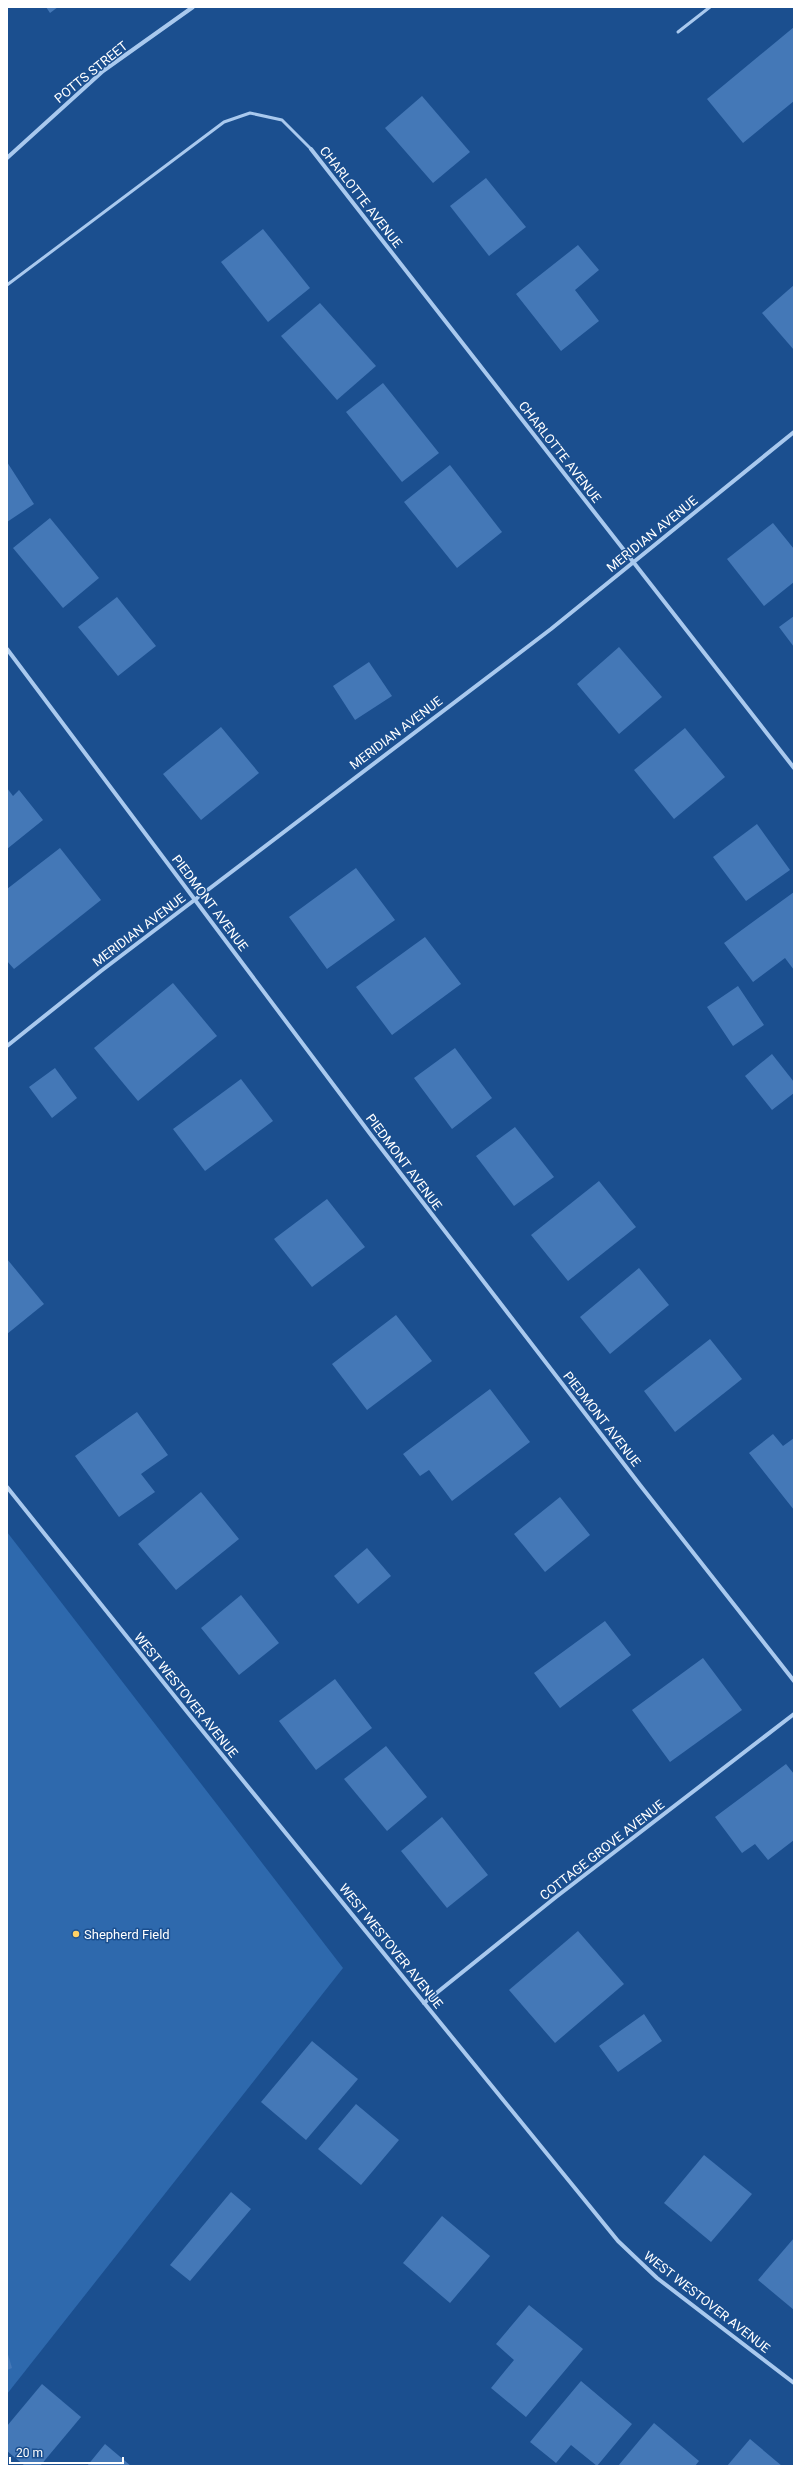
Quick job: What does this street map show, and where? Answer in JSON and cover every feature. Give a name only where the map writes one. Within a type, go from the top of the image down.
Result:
[{"type":"street","name":"POTTS STREET","points":[[7,158],[103,71],[193,7]]},
{"type":"street","name":"CHARLOTTE AVENUE","points":[[311,149],[794,768]]},
{"type":"street","name":"MERIDIAN AVENUE","points":[[7,1046],[195,899],[550,628],[794,432]]},
{"type":"street","name":"PIEDMONT AVENUE","points":[[7,649],[371,1135],[640,1485],[794,1681]]},
{"type":"street","name":"WEST WESTOVER AVENUE","points":[[7,1486],[618,2241],[657,2278],[794,2383]]},
{"type":"street","name":"COTTAGE GROVE AVENUE","points":[[424,2003],[556,1897],[794,1714]]},
{"type":"lane","points":[[678,32],[710,7]]},
{"type":"lane","points":[[7,284],[224,122],[250,112],[282,120],[311,149]]},
{"type":"shaded area","points":[[7,1532],[343,1968],[7,2394]]},
{"type":"building","points":[[46,7],[58,7],[50,13]]},
{"type":"building","points":[[794,27],[794,101],[743,143],[707,99]]},
{"type":"building","points":[[422,96],[470,152],[433,183],[385,128]]},
{"type":"building","points":[[486,178],[526,227],[489,256],[450,206]]},
{"type":"building","points":[[263,229],[310,288],[268,322],[221,262]]},
{"type":"building","points":[[578,245],[599,270],[575,290],[599,321],[561,351],[516,294]]},
{"type":"building","points":[[794,285],[794,350],[762,313]]},
{"type":"building","points":[[320,303],[376,366],[337,400],[281,336]]},
{"type":"building","points":[[383,383],[439,453],[402,482],[346,412]]},
{"type":"building","points":[[7,462],[34,504],[7,522]]},
{"type":"building","points":[[450,465],[502,532],[457,568],[404,502]]},
{"type":"building","points":[[50,518],[99,578],[63,608],[13,548]]},
{"type":"building","points":[[773,523],[794,549],[794,582],[764,606],[727,559]]},
{"type":"building","points":[[117,597],[156,646],[118,676],[78,627]]},
{"type":"building","points":[[794,616],[794,647],[779,627]]},
{"type":"building","points":[[619,647],[662,697],[619,734],[577,684]]},
{"type":"building","points":[[369,662],[392,696],[355,720],[333,686]]},
{"type":"building","points":[[221,727],[259,773],[201,820],[163,774]]},
{"type":"building","points":[[685,728],[725,777],[674,819],[634,770]]},
{"type":"building","points":[[7,788],[13,796],[19,790],[43,820],[7,849]]},
{"type":"building","points":[[757,824],[790,870],[746,901],[713,857]]},
{"type":"building","points":[[60,848],[101,900],[14,969],[7,961],[7,889]]},
{"type":"building","points":[[356,868],[395,920],[327,969],[289,917]]},
{"type":"building","points":[[794,892],[794,970],[785,958],[753,982],[724,943]]},
{"type":"building","points":[[425,937],[461,984],[392,1035],[356,987]]},
{"type":"building","points":[[173,983],[217,1036],[138,1101],[94,1048]]},
{"type":"building","points":[[738,986],[764,1025],[733,1046],[707,1007]]},
{"type":"building","points":[[455,1048],[492,1098],[452,1129],[414,1078]]},
{"type":"building","points":[[772,1054],[794,1082],[794,1093],[772,1110],[745,1076]]},
{"type":"building","points":[[55,1068],[77,1098],[52,1118],[29,1087]]},
{"type":"building","points":[[241,1079],[273,1121],[205,1171],[173,1129]]},
{"type":"building","points":[[515,1127],[554,1177],[514,1206],[476,1156]]},
{"type":"building","points":[[599,1181],[636,1227],[568,1281],[531,1235]]},
{"type":"building","points":[[327,1199],[365,1247],[312,1287],[274,1239]]},
{"type":"building","points":[[7,1259],[44,1304],[7,1334]]},
{"type":"building","points":[[639,1268],[669,1305],[610,1354],[580,1317]]},
{"type":"building","points":[[396,1315],[432,1361],[367,1410],[332,1364]]},
{"type":"building","points":[[710,1339],[742,1379],[675,1432],[644,1391]]},
{"type":"building","points":[[490,1389],[530,1442],[452,1501],[429,1470],[420,1476],[403,1454]]},
{"type":"building","points":[[137,1412],[168,1455],[141,1474],[155,1492],[119,1517],[75,1456]]},
{"type":"building","points":[[773,1434],[783,1446],[794,1438],[794,1510],[749,1453]]},
{"type":"building","points":[[201,1492],[239,1539],[176,1590],[138,1544]]},
{"type":"building","points":[[560,1497],[590,1535],[545,1572],[514,1534]]},
{"type":"building","points":[[367,1548],[391,1576],[358,1604],[334,1576]]},
{"type":"building","points":[[241,1595],[279,1643],[239,1675],[201,1628]]},
{"type":"building","points":[[605,1621],[631,1655],[560,1708],[534,1673]]},
{"type":"building","points":[[703,1658],[742,1710],[670,1762],[632,1710]]},
{"type":"building","points":[[335,1679],[372,1728],[316,1770],[279,1721]]},
{"type":"building","points":[[386,1746],[427,1797],[387,1831],[344,1779]]},
{"type":"building","points":[[786,1764],[794,1774],[794,1840],[768,1860],[755,1844],[742,1853],[715,1817]]},
{"type":"building","points":[[442,1817],[488,1875],[447,1908],[401,1851]]},
{"type":"building","points":[[578,1931],[624,1984],[555,2043],[509,1990]]},
{"type":"building","points":[[644,2014],[662,2041],[618,2072],[599,2046]]},
{"type":"building","points":[[312,2041],[358,2079],[306,2140],[261,2102]]},
{"type":"building","points":[[356,2104],[399,2140],[361,2185],[318,2149]]},
{"type":"building","points":[[704,2155],[752,2194],[711,2242],[664,2203]]},
{"type":"building","points":[[231,2192],[251,2209],[190,2281],[170,2265]]},
{"type":"building","points":[[442,2216],[490,2256],[450,2303],[403,2263]]},
{"type":"building","points":[[794,2238],[794,2310],[758,2280]]},
{"type":"building","points":[[529,2305],[583,2349],[526,2417],[491,2388],[514,2360],[496,2344]]},
{"type":"building","points":[[7,2351],[12,2368],[7,2370]]},
{"type":"building","points":[[581,2381],[632,2424],[597,2466],[571,2445],[556,2463],[530,2442]]},
{"type":"building","points":[[42,2384],[81,2417],[40,2466],[25,2466],[7,2451],[7,2426]]},
{"type":"building","points":[[654,2423],[699,2461],[695,2466],[618,2466]]},
{"type":"building","points":[[750,2439],[782,2466],[727,2466]]},
{"type":"building","points":[[105,2444],[131,2466],[87,2466]]},
{"type":"place","name":"Shepherd Field","points":[[76,1934]]}]
